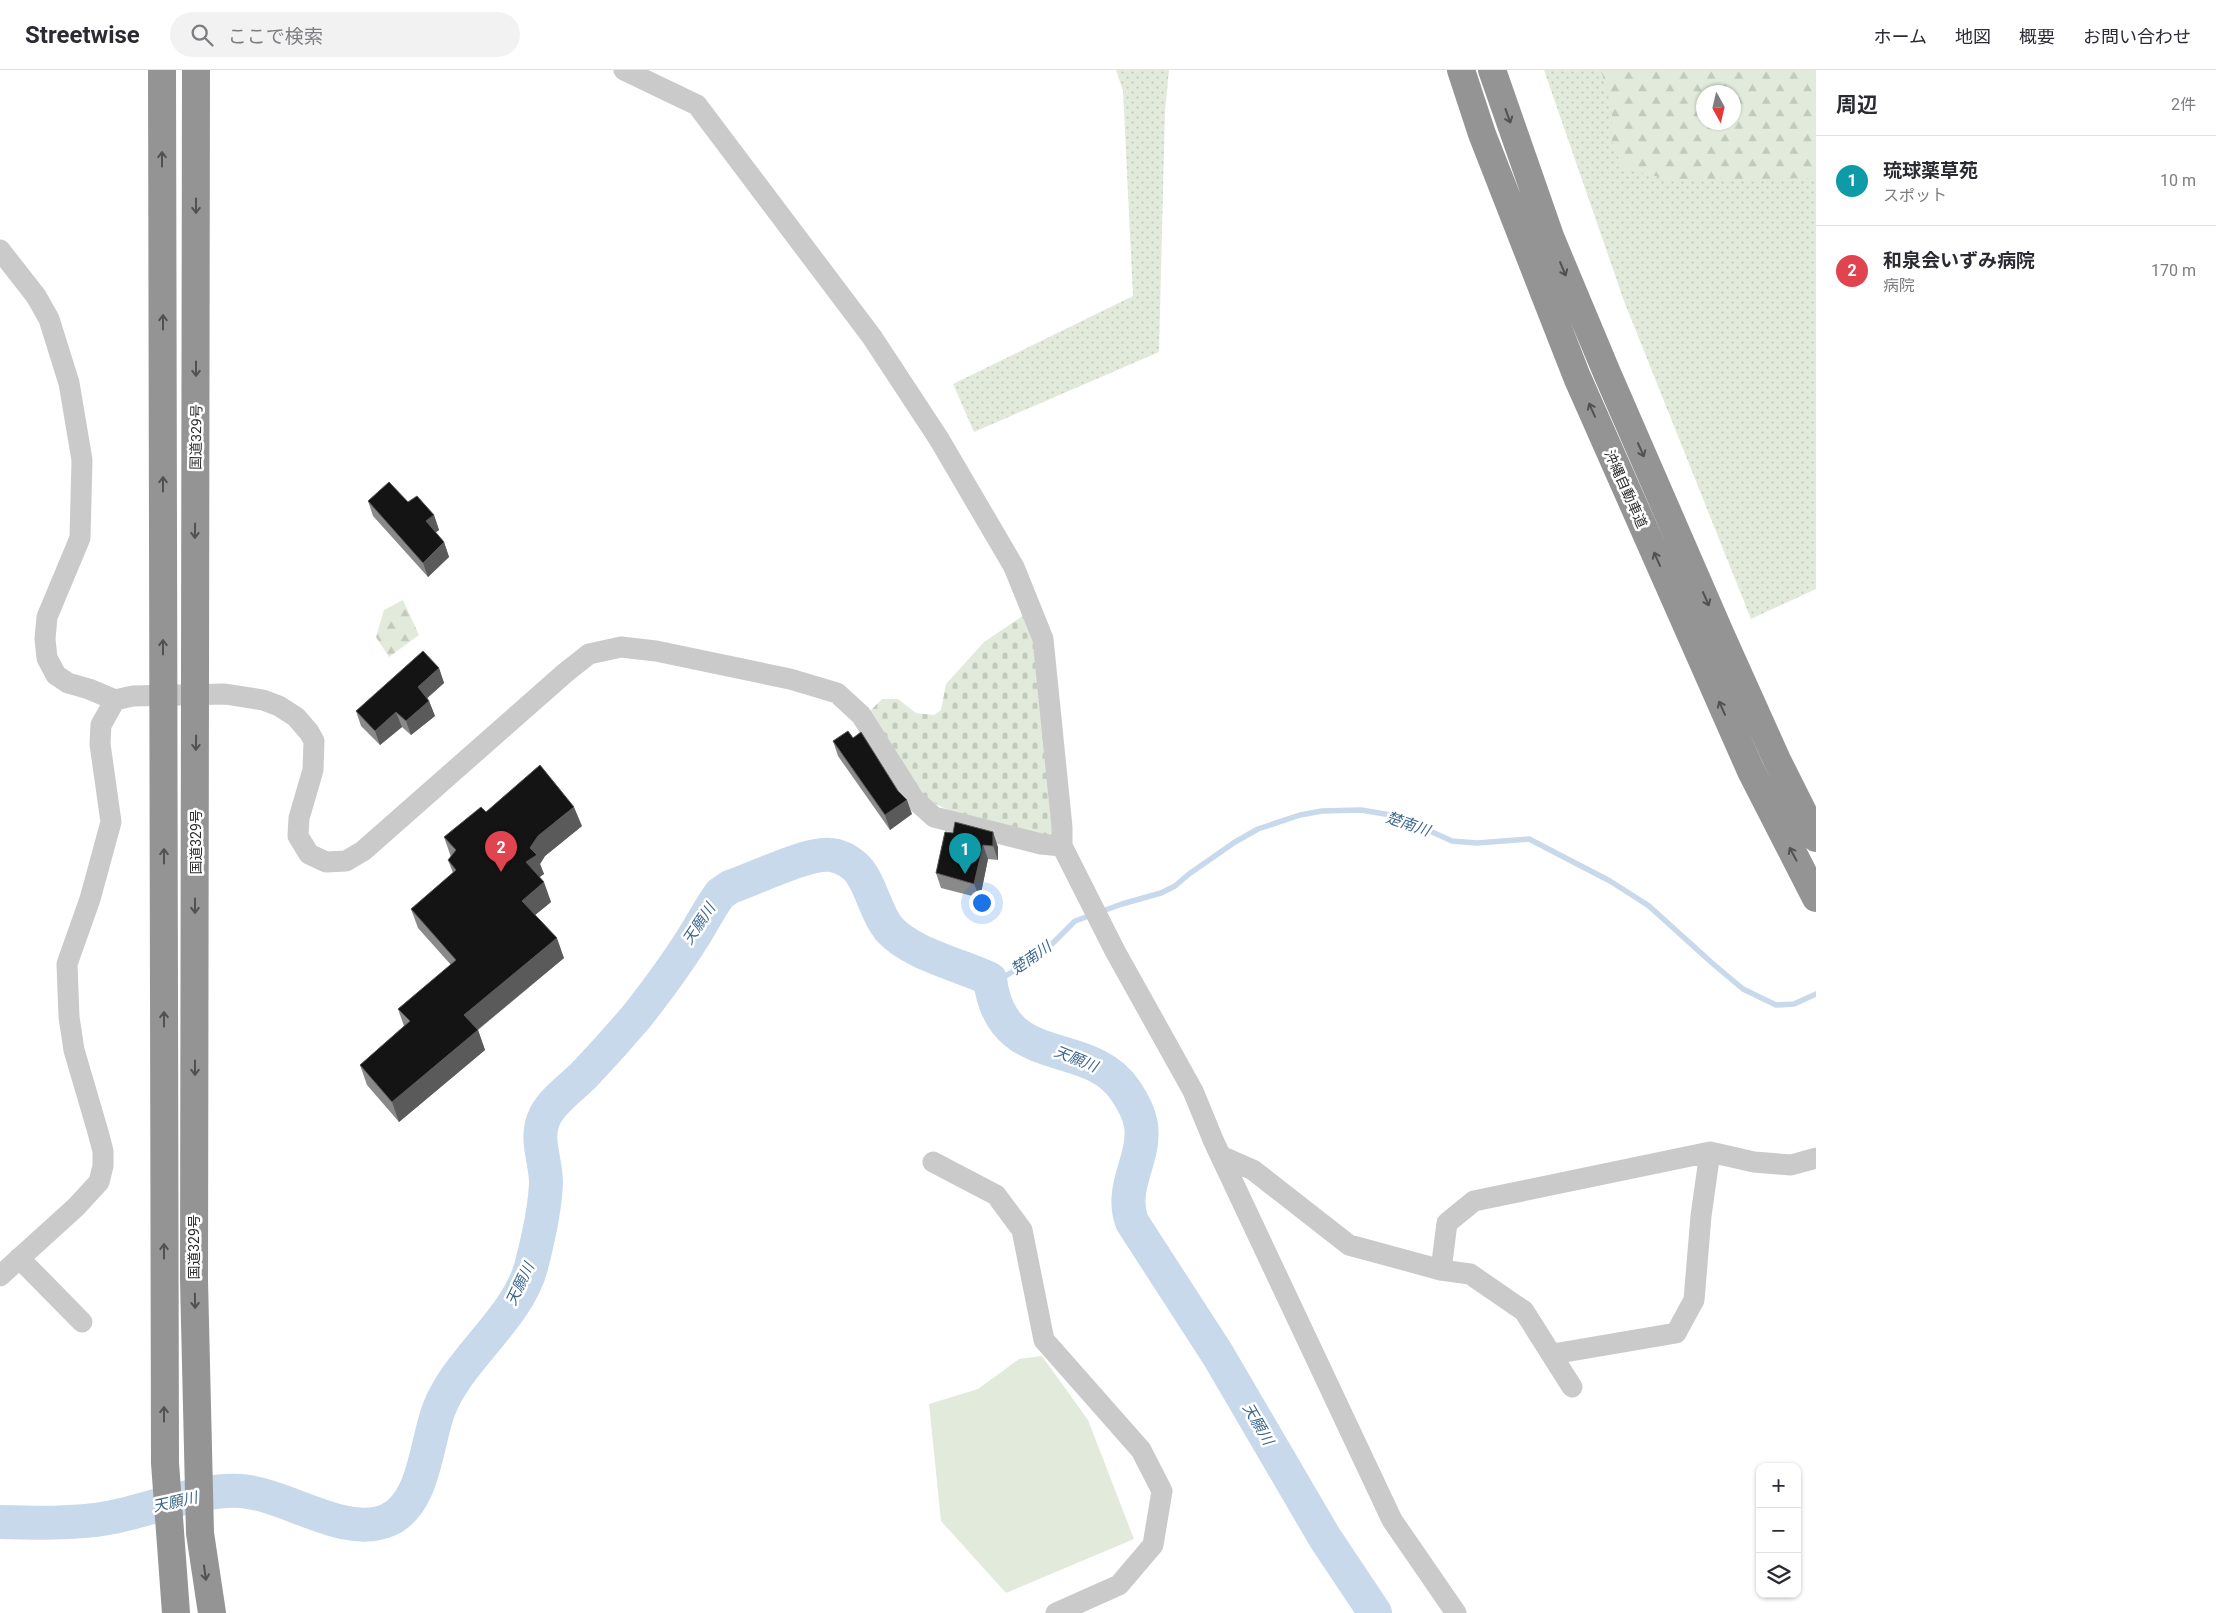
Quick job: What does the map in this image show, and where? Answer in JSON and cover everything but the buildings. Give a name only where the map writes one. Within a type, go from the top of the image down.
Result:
[{"type":"highway","points":[[162,70],[165,1462],[176,1613]]},
{"type":"highway","name":"国道329号","points":[[196,70],[194,558],[197,694],[194,1240],[200,1533],[212,1613]]},
{"type":"highway","name":"沖縄自動車道","points":[[1461,70],[1482,134],[1578,377],[1750,771],[1816,898]]},
{"type":"highway","name":"沖縄自動車道","points":[[1492,70],[1551,239],[1607,374],[1728,651],[1816,838]]},
{"type":"street","points":[[624,70],[697,105],[872,337],[939,439],[1014,567],[1043,639],[1062,827],[1062,846],[1114,951],[1193,1091],[1221,1156],[1392,1520],[1456,1613]]},
{"type":"street","points":[[0,250],[36,296],[49,319],[69,382],[82,460],[80,538],[47,618],[45,639],[47,658],[56,675],[68,684],[89,689],[115,700],[133,696],[225,694],[263,700],[279,706],[296,717],[310,732],[314,741],[313,770],[299,818],[298,836],[309,854],[326,862],[346,861],[363,851],[565,673],[590,654],[621,647],[656,651],[790,679],[838,693],[861,715],[914,799],[934,817],[1041,844],[1062,846]]},
{"type":"street","points":[[0,1276],[76,1207],[99,1182],[103,1166],[103,1151],[74,1050],[69,1017],[67,964],[90,899],[111,822],[100,744],[101,725],[115,700]]},
{"type":"street","points":[[1441,1270],[1447,1223],[1474,1202],[1710,1152],[1754,1162],[1791,1165],[1816,1158]]},
{"type":"street","points":[[1553,1354],[1676,1333],[1694,1300],[1701,1216],[1710,1152]]},
{"type":"street","points":[[1221,1156],[1253,1170],[1349,1245],[1441,1270],[1470,1274],[1524,1310],[1572,1387]]},
{"type":"street","points":[[933,1162],[996,1195],[1022,1230],[1044,1340],[1142,1450],[1162,1491],[1153,1545],[1119,1585],[1056,1613]]},
{"type":"street","points":[[19,1258],[82,1322]]},
{"type":"green space","points":[[1116,70],[1169,70],[1165,111],[1159,352],[974,432],[953,384],[1133,296],[1123,91]]},
{"type":"green space","points":[[1544,70],[1816,70],[1816,589],[1751,619],[1624,301]]},
{"type":"green space","points":[[1601,70],[1816,70],[1816,178],[1676,181],[1623,168],[1612,142],[1612,109]]},
{"type":"green space","points":[[403,600],[419,635],[389,657],[376,637],[384,610]]},
{"type":"green space","points":[[1024,615],[1035,642],[1057,826],[1049,836],[956,814],[930,801],[917,790],[870,711],[882,699],[898,699],[916,713],[934,715],[941,710],[946,684],[984,642]]},
{"type":"green space","points":[[1042,1356],[1088,1420],[1134,1539],[1006,1593],[941,1521],[929,1404],[978,1389],[1019,1359]]},
{"type":"waterway","name":"楚南川","points":[[990,979],[1004,977],[1020,967],[1052,944],[1075,921],[1122,904],[1161,893],[1175,886],[1235,842],[1258,829],[1300,815],[1322,811],[1361,810],[1391,815],[1452,841],[1477,843],[1529,839],[1610,881],[1649,906],[1743,989],[1776,1005],[1794,1004],[1816,994]]},
{"type":"waterway","name":"天願川","points":[[0,1522],[54,1523],[95,1520],[124,1515],[191,1496],[225,1491],[259,1494],[316,1514],[354,1524],[371,1524],[388,1520],[400,1512],[410,1501],[417,1487],[439,1409],[448,1390],[514,1304],[524,1286],[531,1267],[539,1236],[544,1204],[546,1174],[540,1141],[542,1124],[548,1110],[557,1099],[591,1068],[637,1016],[677,962],[720,894],[730,887],[795,862],[821,855],[831,855],[844,859],[859,871],[885,923],[898,938],[923,952],[990,979],[997,1008],[1011,1028],[1028,1040],[1090,1063],[1109,1073],[1125,1090],[1139,1116],[1142,1137],[1130,1184],[1129,1209],[1132,1222],[1218,1355],[1325,1538],[1375,1613]]},
{"type":"place","name":"和泉会いずみ病院","points":[[501,872]]},
{"type":"place","name":"琉球薬草苑","points":[[965,874]]}]
